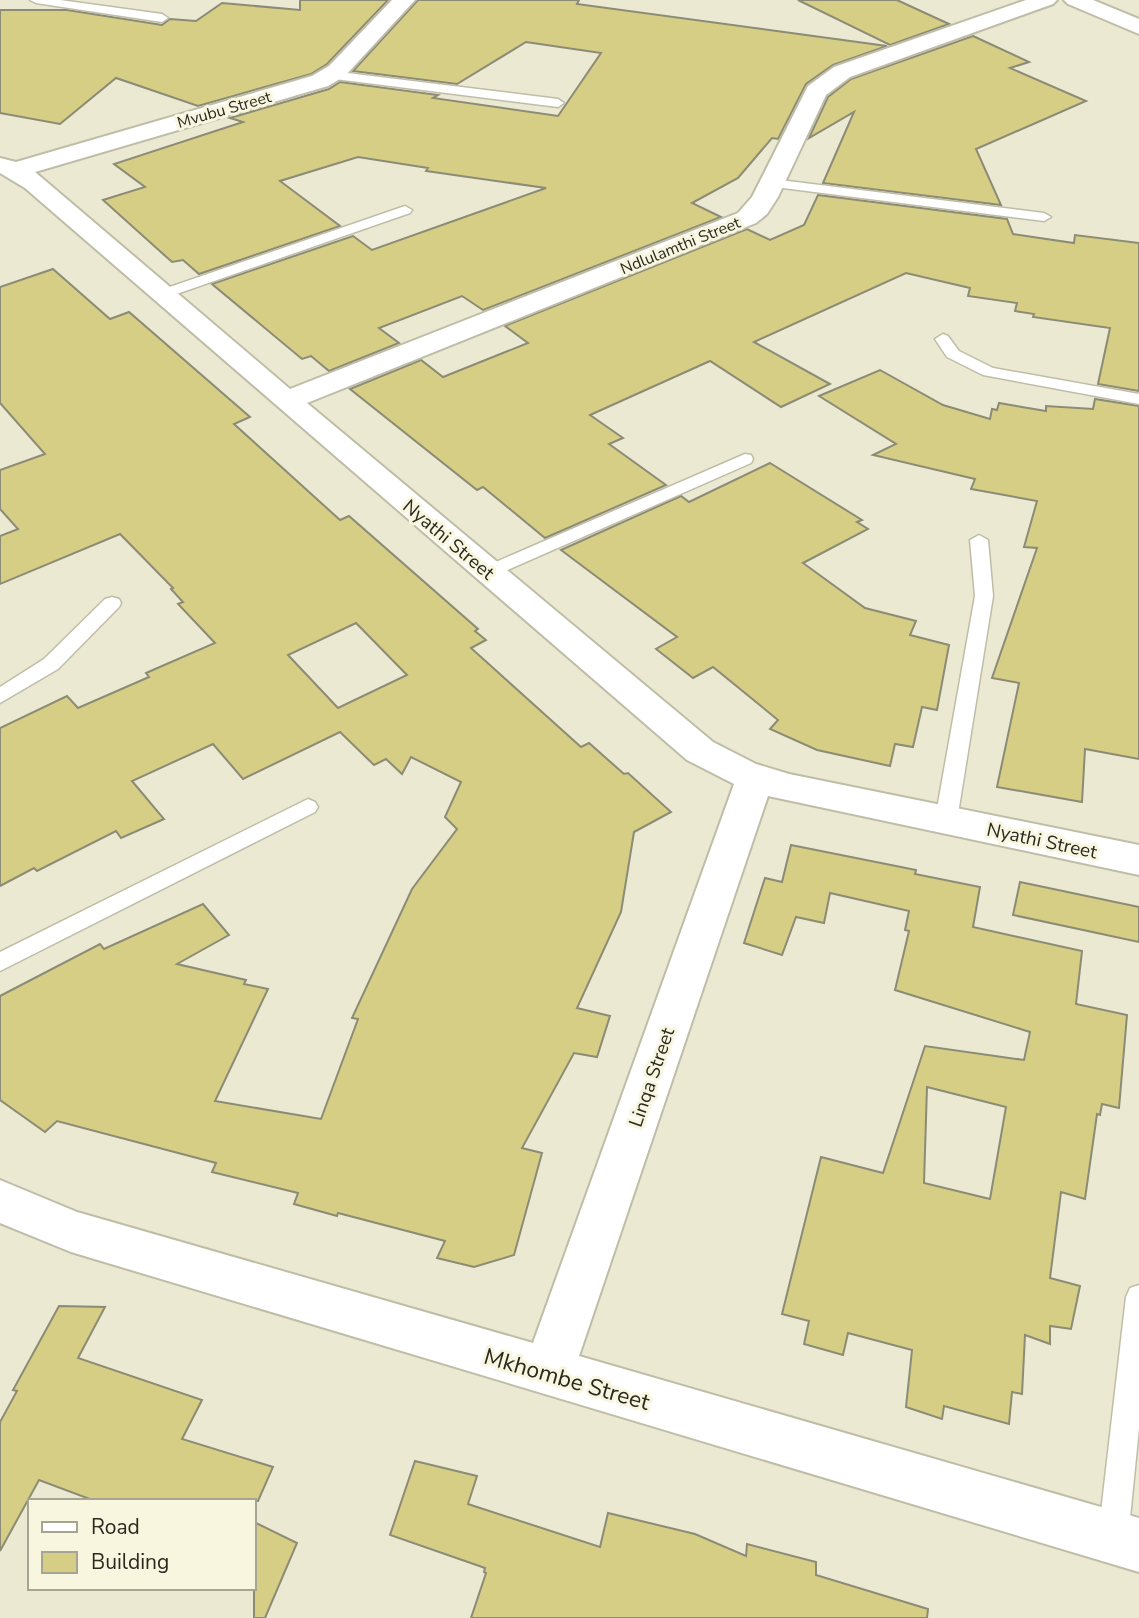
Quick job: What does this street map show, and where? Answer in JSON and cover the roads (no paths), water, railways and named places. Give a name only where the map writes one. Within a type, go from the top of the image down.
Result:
[{"type":"street","name":"Mvubu Street","points":[[8,168],[306,86],[331,75],[404,0]]},
{"type":"street","name":"Ndlulamthi Street","points":[[286,401],[733,225],[758,209],[816,90],[832,77],[1046,0]]},
{"type":"street","points":[[1075,0],[1139,27]]},
{"type":"street","name":"Nyathi Street","points":[[8,168],[34,183],[286,401],[700,751],[729,769],[754,780],[1139,860]]},
{"type":"street","name":"Linqa Street","points":[[548,1374],[754,780]]},
{"type":"street","name":"Mkhombe Street","points":[[0,1201],[71,1231],[548,1374],[1126,1542]]},
{"type":"lane","points":[[36,0],[162,18]]},
{"type":"lane","points":[[331,75],[558,103]]},
{"type":"lane","points":[[772,183],[1044,217]]},
{"type":"lane","points":[[163,294],[405,209]]},
{"type":"lane","points":[[943,339],[953,354],[989,372],[1139,399]]},
{"type":"lane","points":[[488,572],[745,459]]},
{"type":"lane","points":[[946,820],[984,596],[979,540]]},
{"type":"lane","points":[[0,696],[51,664],[112,603]]},
{"type":"lane","points":[[0,962],[308,807]]},
{"type":"lane","points":[[1126,1542],[1139,1297]]}]
